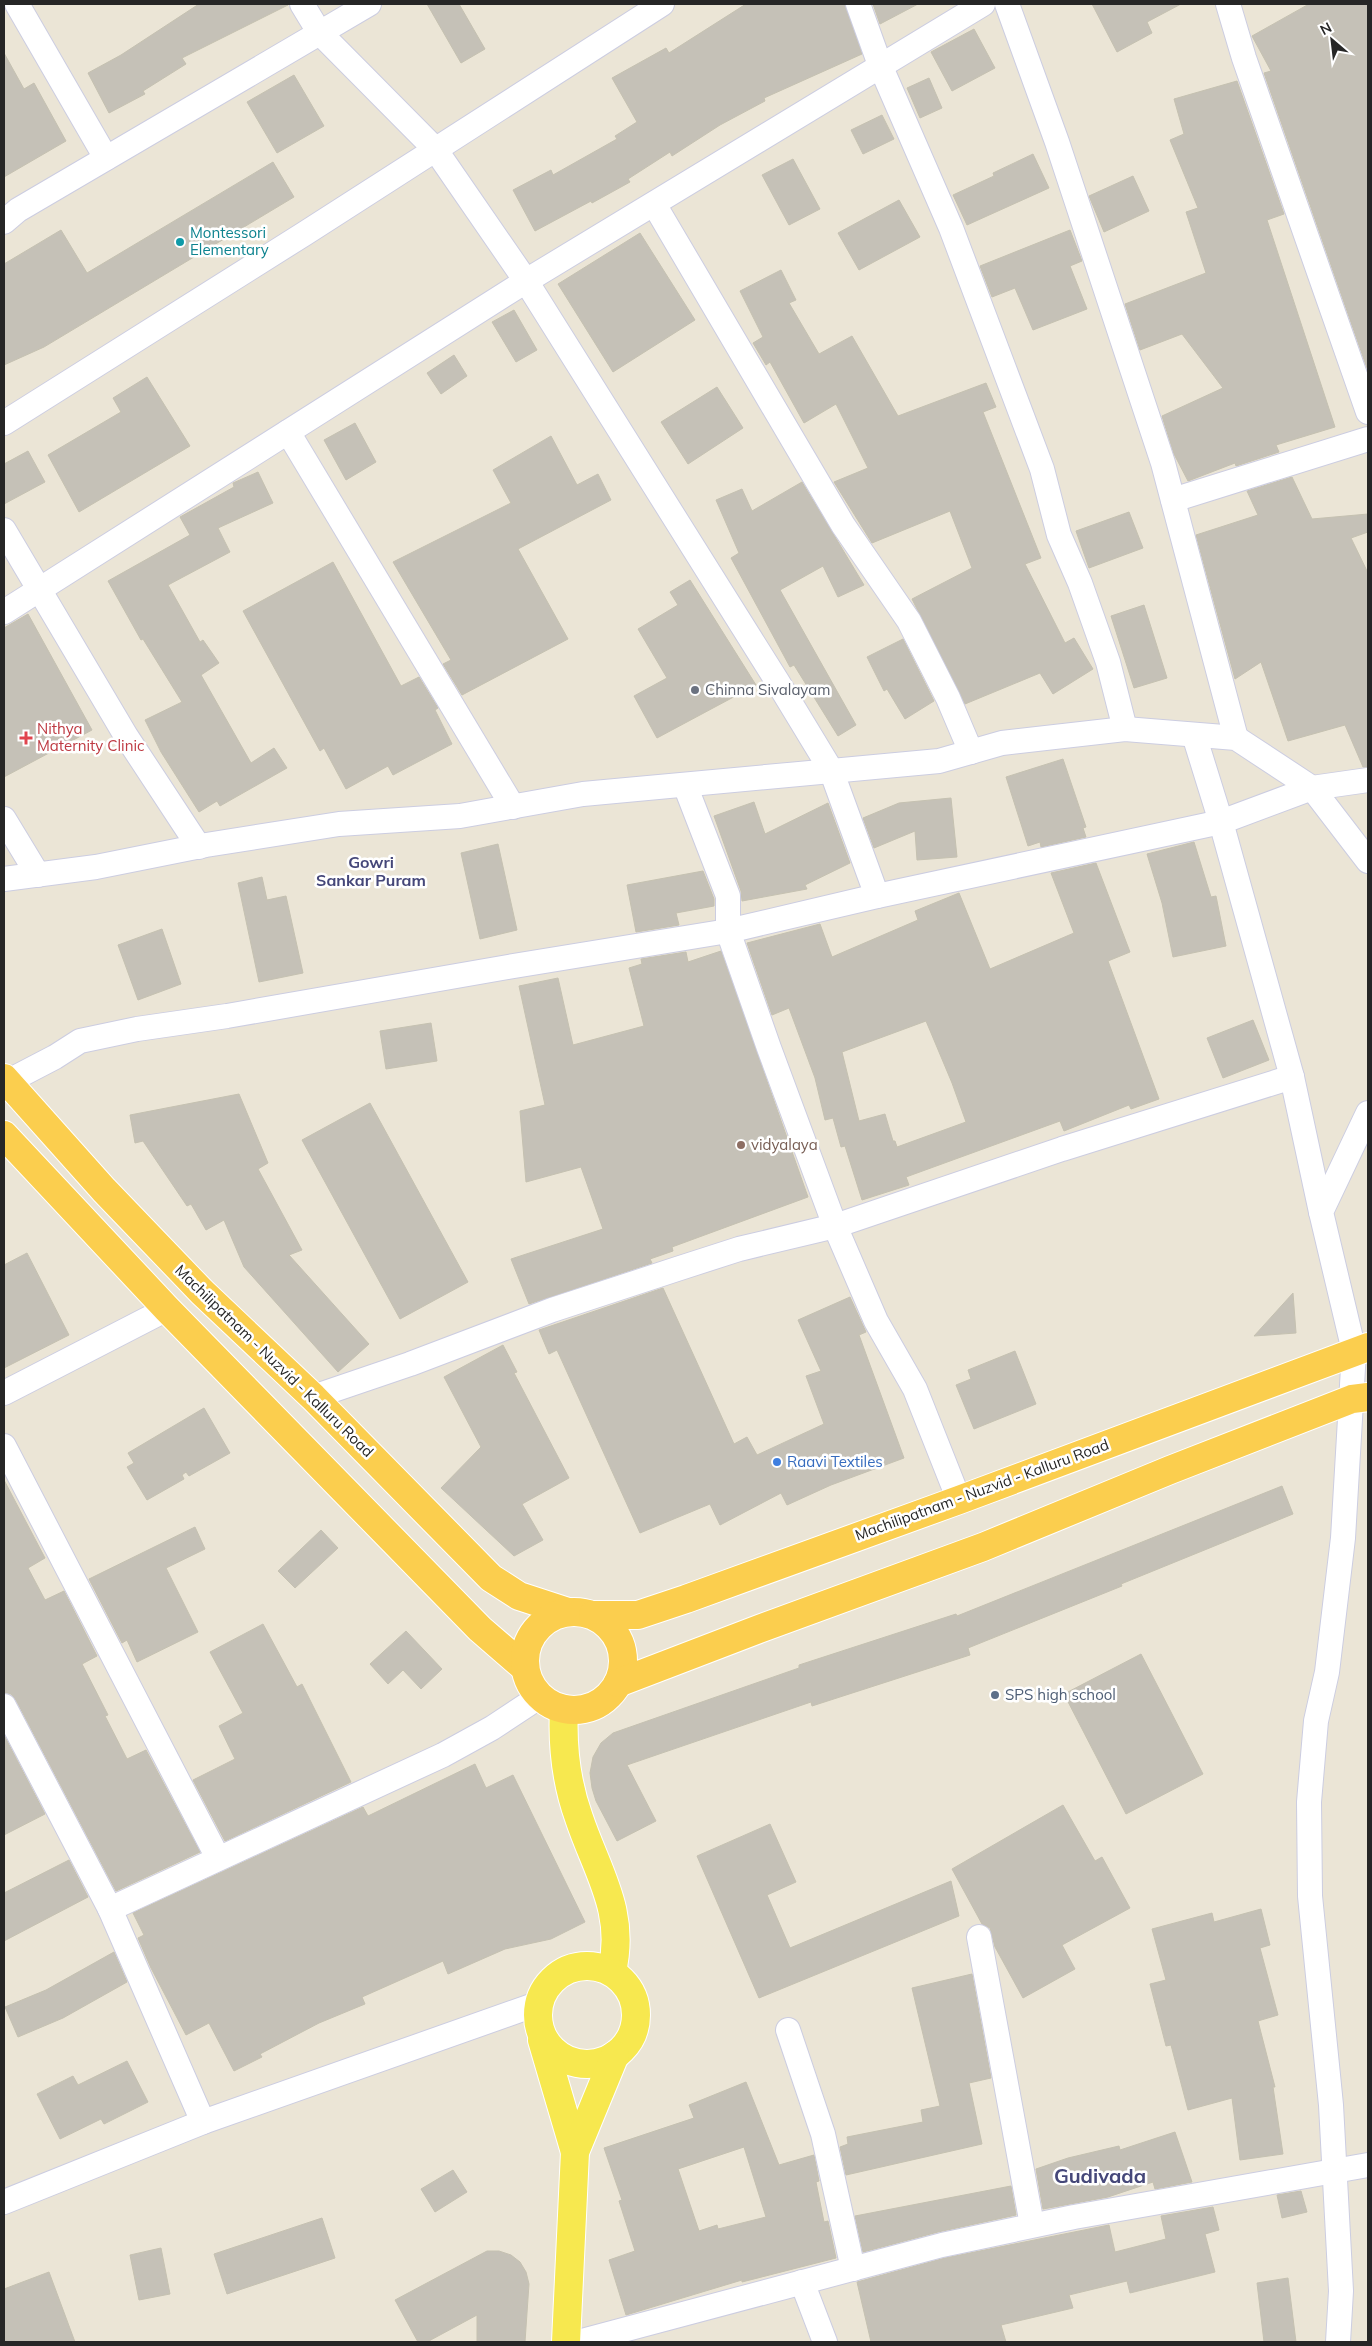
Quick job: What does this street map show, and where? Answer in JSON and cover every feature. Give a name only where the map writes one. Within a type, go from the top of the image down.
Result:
[{"type":"highway","name":"Machilipatnam - Nuzvid - Kalluru Road","points":[[5,1080],[104,1190],[202,1292],[313,1397],[490,1578],[519,1596],[580,1613],[638,1615],[959,1500],[1361,1349]]},
{"type":"highway","points":[[4,1136],[166,1309],[480,1629],[524,1667]]},
{"type":"highway","points":[[618,1683],[983,1547],[1170,1470],[1360,1398]]},
{"type":"highway","points":[[580,1613],[606,1623],[620,1644],[622,1651],[623,1668],[618,1683],[608,1696],[595,1705],[580,1710],[564,1709],[550,1704],[539,1697],[529,1683],[524,1667],[525,1652],[530,1637],[540,1625],[553,1616],[580,1613]]},
{"type":"main road","points":[[564,1709],[565,1766],[578,1817],[614,1908],[616,1934],[612,1971]]},
{"type":"main road","points":[[566,2342],[575,2152],[540,2035],[537,2004],[553,1977],[581,1964],[612,1971],[630,1988],[637,2012],[632,2037],[615,2055],[575,2152]]},
{"type":"main road","points":[[540,2035],[561,2058],[592,2064],[615,2055]]},
{"type":"street","points":[[17,4],[106,158]]},
{"type":"street","points":[[302,4],[320,32],[435,149],[526,281],[778,681],[831,770],[877,896]]},
{"type":"street","points":[[4,222],[18,210],[369,4]]},
{"type":"street","points":[[4,423],[662,4]]},
{"type":"street","points":[[858,4],[880,65],[951,228],[1042,469],[1059,535],[1080,584],[1108,662],[1124,729]]},
{"type":"street","points":[[4,612],[526,281],[983,4]]},
{"type":"street","points":[[1007,4],[1094,252],[1163,463],[1236,738]]},
{"type":"street","points":[[1228,4],[1244,58],[1367,402]]},
{"type":"street","points":[[654,204],[843,525],[909,621],[948,698],[971,752]]},
{"type":"street","points":[[288,432],[513,807]]},
{"type":"street","points":[[1173,500],[1368,439]]},
{"type":"street","points":[[4,530],[126,736],[199,847]]},
{"type":"street","points":[[4,880],[339,824],[460,816],[583,794],[939,761],[1002,743],[1124,729],[1236,738],[1312,788],[1368,861]]},
{"type":"street","points":[[1194,735],[1221,822],[1292,1077],[1321,1212],[1361,1349],[1360,1398],[1327,1672],[1316,1720],[1309,1802],[1310,1896],[1331,2105],[1341,2291],[1338,2342]]},
{"type":"street","points":[[5,1080],[55,1056],[80,1041],[728,931],[877,896],[1221,822],[1312,788],[1368,780]]},
{"type":"street","points":[[685,784],[728,896],[728,931],[835,1226],[876,1321],[915,1389],[959,1500]]},
{"type":"street","points":[[4,819],[38,875]]},
{"type":"street","points":[[313,1397],[552,1310],[686,1266],[739,1249],[835,1226],[1062,1149],[1292,1077]]},
{"type":"street","points":[[1321,1212],[1368,1113]]},
{"type":"street","points":[[4,1393],[166,1309]]},
{"type":"street","points":[[4,1446],[218,1858]]},
{"type":"street","points":[[110,1909],[443,1755],[492,1728],[539,1697]]},
{"type":"street","points":[[4,1706],[110,1909],[204,2122]]},
{"type":"street","points":[[979,1937],[1032,2225]]},
{"type":"street","points":[[4,2202],[204,2122],[537,2004]]},
{"type":"street","points":[[788,2030],[823,2134],[853,2269]]},
{"type":"street","points":[[578,2342],[942,2245],[1032,2225],[1368,2165]]},
{"type":"street","points":[[802,2282],[825,2342]]},
{"type":"building","points":[[199,4],[288,5],[182,58],[186,64],[143,91],[145,94],[109,113],[88,73],[121,55]]},
{"type":"building","points":[[427,4],[459,4],[485,49],[461,63]]},
{"type":"building","points":[[746,4],[845,4],[862,54],[764,98],[765,101],[720,125],[672,156],[670,152],[628,179],[630,182],[535,231],[513,190],[551,170],[553,175],[617,139],[615,136],[637,122],[612,78],[666,48],[669,53]]},
{"type":"building","points":[[873,4],[918,4],[880,24]]},
{"type":"building","points":[[1092,4],[1181,4],[1147,22],[1152,33],[1117,52]]},
{"type":"building","points":[[1309,4],[1368,4],[1368,371],[1264,73],[1271,71],[1252,36]]},
{"type":"building","points":[[974,29],[995,68],[952,91],[931,52]]},
{"type":"building","points":[[4,53],[24,89],[34,83],[66,141],[4,177]]},
{"type":"building","points":[[294,75],[324,126],[277,153],[247,102]]},
{"type":"building","points":[[929,78],[942,108],[920,118],[907,88]]},
{"type":"building","points":[[1237,81],[1284,214],[1267,220],[1335,427],[1276,445],[1279,452],[1236,466],[1235,463],[1188,481],[1174,454],[1162,416],[1223,388],[1182,334],[1140,350],[1125,304],[1206,273],[1186,212],[1198,208],[1170,140],[1184,134],[1174,99]]},
{"type":"building","points":[[882,115],[894,139],[863,154],[851,130]]},
{"type":"building","points":[[1033,154],[1049,188],[967,225],[953,195],[994,176],[993,173]]},
{"type":"building","points":[[793,159],[820,209],[789,225],[762,175]]},
{"type":"building","name":"Montessori Elementary","points":[[273,162],[294,197],[44,347],[4,365],[4,264],[61,230],[87,273]]},
{"type":"building","points":[[1133,176],[1149,211],[1104,232],[1089,196]]},
{"type":"building","points":[[899,200],[920,237],[859,270],[838,233]]},
{"type":"building","points":[[1070,230],[1082,261],[1070,266],[1087,309],[1033,330],[1015,288],[992,297],[980,266]]},
{"type":"building","points":[[640,233],[695,320],[613,372],[558,284]]},
{"type":"building","points":[[781,270],[796,300],[789,303],[819,354],[852,336],[898,416],[986,383],[996,407],[983,412],[1041,558],[1025,564],[1065,643],[1074,638],[1093,669],[1053,694],[1040,673],[965,704],[912,599],[972,568],[950,511],[872,543],[834,482],[868,468],[836,404],[804,423],[770,362],[766,365],[753,343],[763,337],[740,291]]},
{"type":"building","points":[[514,310],[537,350],[516,362],[492,322]]},
{"type":"building","points":[[454,355],[467,376],[441,394],[427,373]]},
{"type":"building","points":[[147,377],[190,446],[79,512],[48,455],[121,412],[113,398]]},
{"type":"building","points":[[717,387],[743,428],[688,464],[661,422]]},
{"type":"building","points":[[355,423],[376,462],[346,480],[324,440]]},
{"type":"building","points":[[551,436],[577,485],[598,474],[611,500],[518,549],[568,639],[462,695],[443,664],[451,660],[393,562],[511,503],[493,470]]},
{"type":"building","points":[[28,451],[45,482],[4,504],[4,464]]},
{"type":"building","points":[[258,472],[273,503],[218,528],[230,552],[168,585],[200,642],[203,640],[219,663],[201,675],[251,763],[274,748],[287,768],[220,806],[217,801],[199,812],[161,752],[145,720],[182,702],[143,639],[141,640],[108,581],[190,535],[180,517],[234,487],[233,483]]},
{"type":"building","points":[[1292,477],[1312,519],[1368,514],[1368,532],[1351,538],[1368,573],[1368,767],[1363,767],[1345,725],[1288,741],[1261,662],[1235,679],[1196,535],[1258,515],[1247,491]]},
{"type":"building","points":[[802,482],[864,585],[838,597],[823,566],[780,590],[856,725],[838,736],[794,665],[790,667],[731,558],[739,553],[716,500],[742,489],[752,511]]},
{"type":"building","points":[[1129,512],[1143,548],[1089,568],[1076,531]]},
{"type":"building","points":[[333,562],[401,686],[419,677],[438,708],[435,710],[452,744],[393,775],[388,766],[346,789],[324,748],[320,751],[243,611]]},
{"type":"building","points":[[690,580],[756,685],[657,738],[634,696],[667,678],[638,629],[678,605],[670,592]]},
{"type":"building","points":[[1144,605],[1167,678],[1134,688],[1111,616]]},
{"type":"building","points":[[28,614],[92,730],[4,777],[4,628]]},
{"type":"building","points":[[903,639],[934,701],[905,719],[887,689],[884,691],[867,657]]},
{"type":"building","points":[[1063,759],[1086,827],[1083,828],[1086,837],[1041,847],[1040,842],[1028,846],[1006,777]]},
{"type":"building","points":[[951,798],[957,857],[917,860],[915,831],[874,848],[863,818],[899,803]]},
{"type":"building","points":[[754,802],[765,834],[828,803],[850,863],[805,885],[807,889],[742,901],[741,891],[714,816]]},
{"type":"building","points":[[1194,842],[1211,897],[1216,896],[1226,946],[1173,957],[1162,903],[1147,854]]},
{"type":"building","points":[[498,844],[517,930],[480,939],[461,853]]},
{"type":"building","points":[[1096,863],[1130,952],[1108,961],[1159,1099],[1131,1109],[1129,1105],[1064,1131],[1060,1121],[906,1177],[909,1185],[862,1200],[845,1146],[841,1147],[833,1118],[825,1120],[815,1078],[789,1008],[772,1015],[747,943],[820,924],[832,957],[918,920],[915,911],[959,893],[990,969],[1074,933],[1051,873]],"holes":[[[926,1021],[966,1122],[897,1147],[895,1141],[893,1141],[885,1114],[859,1121],[842,1052]]]},
{"type":"building","points":[[703,871],[714,899],[714,906],[676,913],[679,925],[636,932],[627,885]]},
{"type":"building","points":[[262,877],[267,900],[286,896],[303,973],[259,982],[238,883]]},
{"type":"building","points":[[162,929],[181,984],[138,1000],[118,945]]},
{"type":"building","points":[[721,951],[808,1197],[672,1247],[673,1251],[650,1259],[652,1263],[529,1304],[511,1259],[603,1229],[581,1167],[526,1182],[520,1111],[545,1105],[519,986],[558,978],[573,1045],[644,1026],[629,968],[642,964],[641,959],[686,952],[688,962]]},
{"type":"building","points":[[1253,1020],[1269,1060],[1223,1078],[1207,1038]]},
{"type":"building","points":[[431,1023],[437,1061],[386,1069],[380,1031]]},
{"type":"building","points":[[239,1094],[268,1163],[258,1169],[302,1250],[289,1255],[369,1344],[338,1372],[244,1267],[224,1220],[206,1230],[191,1204],[187,1206],[143,1141],[135,1143],[130,1115]]},
{"type":"building","points":[[370,1103],[468,1282],[400,1319],[302,1140]]},
{"type":"building","points":[[27,1253],[69,1335],[4,1368],[4,1265]]},
{"type":"building","points":[[663,1288],[734,1444],[747,1437],[757,1455],[824,1424],[806,1376],[821,1371],[798,1320],[850,1297],[866,1332],[859,1335],[904,1458],[831,1485],[787,1505],[781,1493],[720,1525],[710,1504],[640,1533],[557,1350],[549,1354],[539,1330]]},
{"type":"building","points":[[1293,1293],[1296,1333],[1254,1336]]},
{"type":"building","points":[[503,1345],[517,1372],[514,1373],[569,1478],[522,1504],[543,1540],[514,1556],[441,1488],[481,1447],[444,1377]]},
{"type":"building","points":[[1015,1351],[1036,1404],[974,1429],[956,1385],[971,1379],[968,1370]]},
{"type":"building","points":[[204,1408],[230,1453],[189,1476],[186,1472],[182,1475],[184,1479],[147,1500],[127,1467],[134,1463],[128,1453]]},
{"type":"building","points":[[4,1480],[45,1558],[28,1568],[45,1600],[64,1591],[97,1656],[82,1664],[108,1715],[105,1716],[127,1759],[146,1750],[200,1852],[116,1891],[16,1700],[11,1694],[4,1692]]},
{"type":"building","points":[[1282,1486],[1293,1514],[968,1648],[970,1655],[812,1706],[811,1702],[627,1765],[656,1821],[617,1841],[596,1801],[590,1773],[593,1757],[601,1743],[613,1733],[799,1668],[799,1665],[956,1614],[957,1616]]},
{"type":"building","points":[[195,1527],[205,1549],[166,1568],[198,1632],[137,1662],[127,1640],[122,1643],[89,1579]]},
{"type":"building","points":[[321,1530],[338,1548],[295,1588],[278,1571]]},
{"type":"building","points":[[263,1624],[297,1687],[302,1684],[351,1782],[225,1841],[193,1780],[235,1759],[219,1726],[243,1713],[210,1652]]},
{"type":"building","points":[[406,1631],[442,1669],[421,1689],[403,1670],[388,1684],[370,1664]]},
{"type":"building","points":[[1141,1654],[1203,1774],[1126,1814],[1064,1694]]},
{"type":"building","points":[[4,1735],[45,1814],[4,1835]]},
{"type":"building","points":[[475,1764],[486,1788],[513,1775],[585,1922],[551,1939],[505,1949],[448,1974],[443,1961],[362,1997],[365,2004],[319,2023],[260,2054],[262,2057],[234,2071],[209,2023],[186,2035],[151,1968],[138,1938],[144,1935],[133,1913],[363,1807],[368,1816]]},
{"type":"building","points":[[1063,1805],[1095,1861],[1102,1857],[1130,1908],[1062,1945],[1075,1969],[1023,1998],[995,1947],[990,1928],[982,1924],[952,1869]]},
{"type":"building","points":[[770,1824],[796,1882],[767,1895],[790,1948],[951,1881],[959,1916],[759,1998],[697,1856]]},
{"type":"building","points":[[69,1860],[88,1897],[4,1941],[4,1893]]},
{"type":"building","points":[[1261,1909],[1270,1945],[1260,1948],[1278,2015],[1258,2021],[1275,2087],[1273,2087],[1283,2154],[1240,2160],[1232,2098],[1188,2110],[1171,2045],[1166,2046],[1150,1984],[1166,1980],[1152,1929],[1212,1913],[1214,1922]]},
{"type":"building","points":[[114,1952],[127,1982],[63,2018],[18,2037],[5,2007],[46,1990]]},
{"type":"building","points":[[972,1974],[991,2078],[969,2083],[982,2144],[846,2175],[840,2147],[848,2144],[847,2137],[923,2122],[921,2110],[940,2106],[912,1988]]},
{"type":"building","points":[[127,2061],[148,2102],[104,2124],[101,2119],[60,2139],[37,2094],[73,2076],[78,2085]]},
{"type":"building","points":[[746,2082],[779,2165],[814,2155],[819,2181],[816,2182],[824,2222],[828,2221],[836,2258],[742,2282],[742,2280],[626,2315],[609,2260],[635,2251],[619,2201],[622,2200],[604,2148],[694,2118],[689,2105]],"holes":[[[744,2147],[766,2217],[718,2229],[717,2225],[699,2231],[678,2169]]]},
{"type":"building","points":[[1175,2132],[1192,2182],[1155,2189],[1153,2182],[1108,2197],[1043,2209],[1036,2169],[1068,2158],[1119,2146],[1120,2150]]},
{"type":"building","points":[[453,2170],[467,2192],[435,2212],[421,2189]]},
{"type":"building","points":[[1011,2186],[1016,2215],[938,2232],[863,2252],[855,2216]]},
{"type":"building","points":[[1301,2191],[1307,2212],[1282,2218],[1277,2195]]},
{"type":"building","points":[[1213,2207],[1219,2230],[1205,2234],[1215,2272],[1130,2293],[1127,2281],[1069,2295],[1073,2308],[1001,2325],[1006,2342],[871,2342],[857,2282],[945,2258],[1109,2225],[1115,2252],[1166,2239],[1161,2216]]},
{"type":"building","points":[[322,2218],[335,2258],[227,2294],[214,2254]]},
{"type":"building","points":[[161,2248],[170,2294],[139,2300],[130,2255]]},
{"type":"building","points":[[487,2251],[499,2251],[511,2255],[520,2262],[526,2272],[529,2284],[525,2342],[477,2342],[477,2315],[427,2342],[418,2342],[395,2300]]},
{"type":"building","points":[[49,2272],[75,2342],[4,2342],[4,2289]]},
{"type":"building","points":[[1288,2278],[1296,2342],[1264,2342],[1257,2283]]},
{"type":"place","name":"Montessori Elementary","points":[[180,242]]},
{"type":"place","name":"Chinna Sivalayam","points":[[695,690]]},
{"type":"place","name":"Nithya Maternity Clinic","points":[[26,738]]},
{"type":"place","name":"vidyalaya","points":[[741,1145]]},
{"type":"place","name":"Raavi Textiles","points":[[777,1462]]},
{"type":"place","name":"SPS high school","points":[[995,1695]]},
{"type":"district","name":"Gowri Sankar Puram","points":[[371,871]]},
{"type":"district","name":"Gudivada","points":[[1100,2176]]}]
